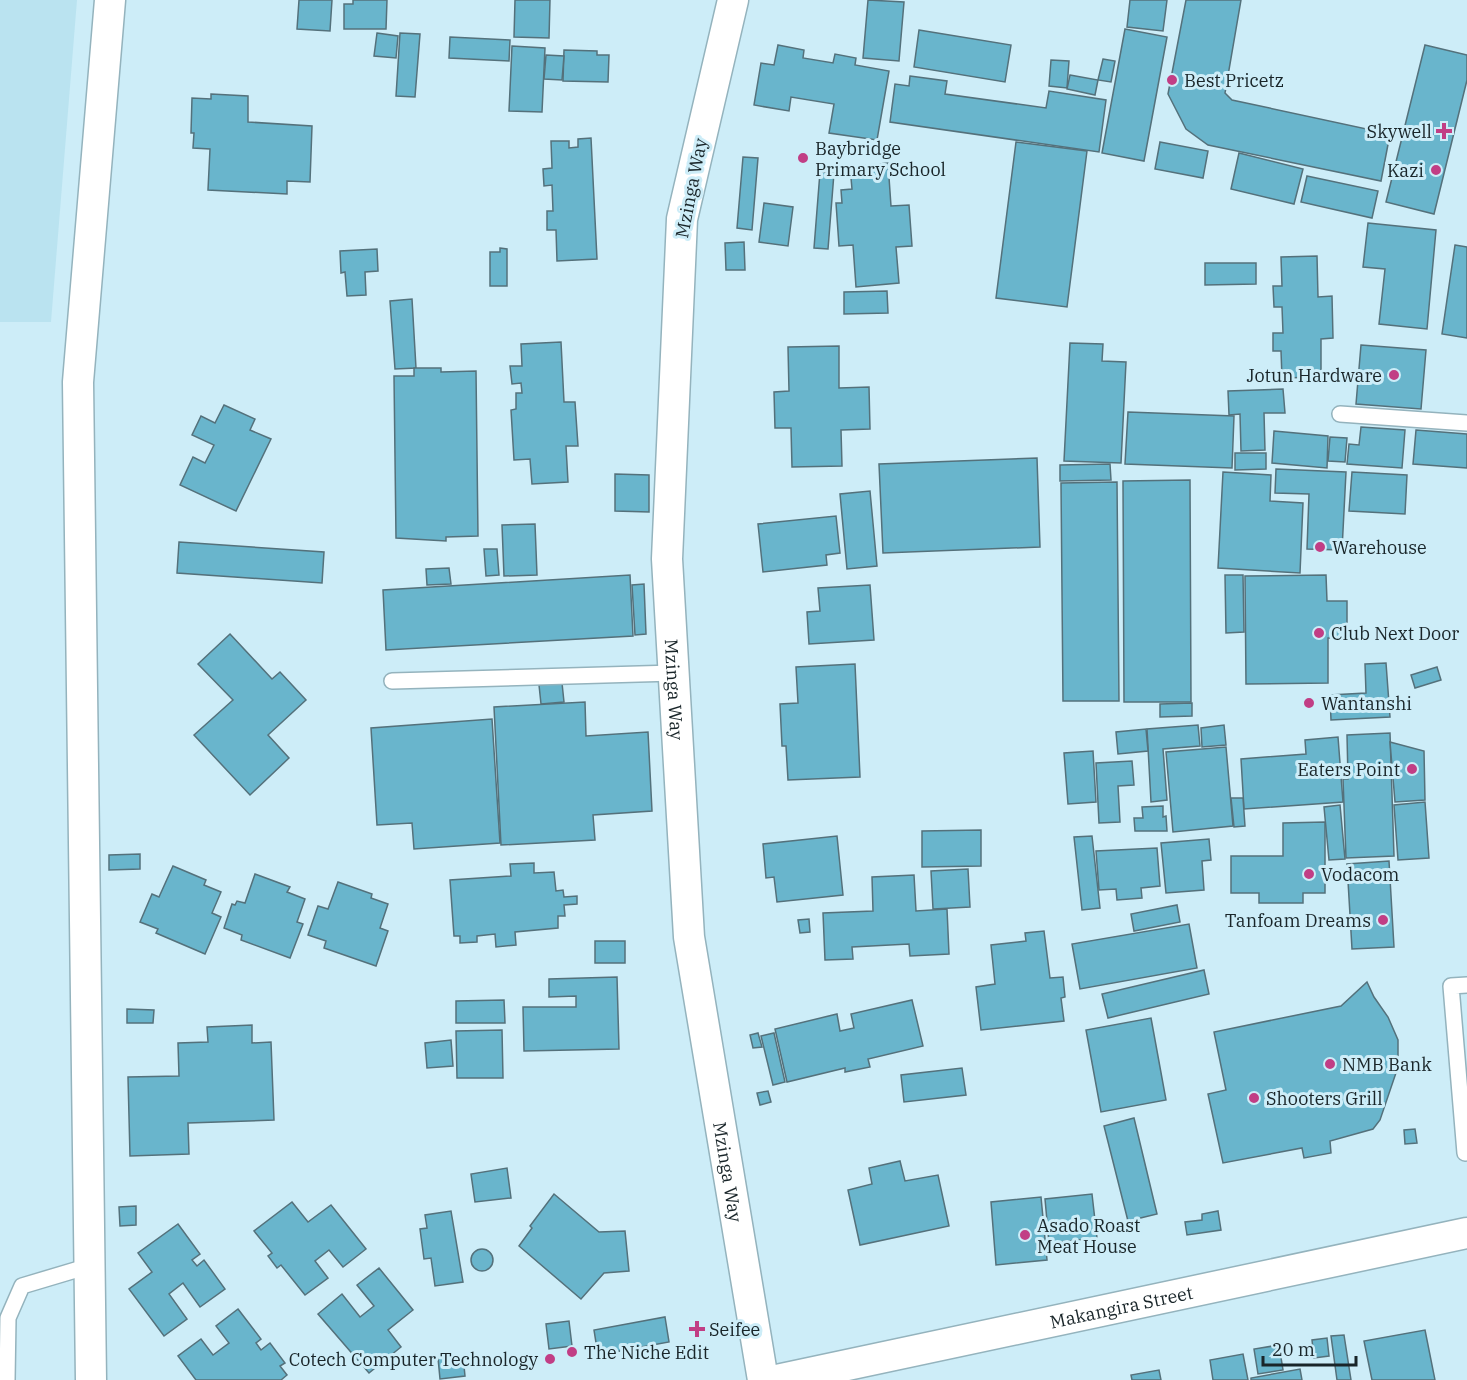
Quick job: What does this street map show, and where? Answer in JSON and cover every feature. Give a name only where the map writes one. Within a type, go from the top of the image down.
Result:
[{"type":"street","points":[[91,1380],[78,382],[110,0]]},
{"type":"street","name":"Mzinga Way","points":[[733,0],[682,219],[667,559],[689,937],[763,1380]]},
{"type":"street","name":"Makangira Street","points":[[777,1380],[1467,1233]]},
{"type":"lane","points":[[1340,414],[1467,423]]},
{"type":"lane","points":[[392,681],[674,673]]},
{"type":"lane","points":[[1467,985],[1451,986],[1465,1153],[1467,1152]]},
{"type":"lane","points":[[7,1380],[8,1318],[22,1286],[89,1266]]},
{"type":"shaded area","points":[[0,0],[77,0],[51,322],[0,322]]},
{"type":"building","points":[[299,0],[332,0],[330,31],[297,29]]},
{"type":"building","points":[[353,0],[387,0],[386,29],[344,29],[344,4],[353,4]]},
{"type":"building","points":[[515,0],[550,0],[549,38],[514,37]]},
{"type":"building","points":[[868,0],[904,2],[899,61],[863,58]]},
{"type":"building","points":[[1130,0],[1167,0],[1163,31],[1127,27]]},
{"type":"building","points":[[1186,0],[1241,0],[1225,93],[1232,100],[1390,134],[1381,181],[1208,145],[1186,129],[1168,94]]},
{"type":"building","points":[[1125,29],[1167,37],[1144,161],[1102,153]]},
{"type":"building","points":[[919,30],[1011,45],[1005,82],[914,67]]},
{"type":"building","points":[[377,33],[398,36],[396,58],[374,56]]},
{"type":"building","points":[[400,33],[420,34],[415,97],[396,96]]},
{"type":"building","points":[[450,37],[510,40],[509,61],[449,58]]},
{"type":"building","points":[[778,45],[804,50],[803,58],[833,63],[835,54],[856,58],[855,65],[889,71],[877,140],[829,133],[834,104],[791,97],[789,111],[754,105],[761,63],[774,65]]},
{"type":"building","points":[[1425,45],[1467,55],[1467,80],[1434,214],[1386,202]]},
{"type":"building","points":[[512,46],[545,48],[542,112],[509,111]]},
{"type":"building","points":[[564,50],[597,51],[597,55],[609,55],[608,82],[563,81]]},
{"type":"building","points":[[546,55],[564,56],[562,80],[544,79]]},
{"type":"building","points":[[1103,59],[1115,61],[1111,82],[1098,80]]},
{"type":"building","points":[[1051,60],[1069,61],[1067,88],[1049,86]]},
{"type":"building","points":[[1070,75],[1098,80],[1095,95],[1067,89]]},
{"type":"building","points":[[910,76],[947,81],[945,94],[1046,108],[1049,91],[1106,100],[1099,152],[890,122],[895,84],[909,86]]},
{"type":"building","points":[[211,94],[248,96],[248,122],[312,126],[310,182],[287,181],[287,194],[208,190],[210,149],[193,148],[192,98],[211,99]]},
{"type":"building","points":[[591,138],[597,259],[557,261],[556,230],[547,230],[547,211],[553,211],[552,185],[544,186],[543,169],[552,168],[551,141],[569,141],[569,148],[578,147],[578,139]]},
{"type":"building","points":[[1016,142],[1087,151],[1067,307],[996,298]]},
{"type":"building","points":[[1160,142],[1208,151],[1203,178],[1155,169]]},
{"type":"building","points":[[1239,153],[1303,169],[1294,204],[1231,189]]},
{"type":"building","points":[[743,157],[758,158],[752,230],[737,228]]},
{"type":"building","points":[[888,163],[891,206],[909,205],[912,246],[896,247],[899,283],[856,287],[853,245],[839,246],[836,203],[842,203],[841,190],[852,189],[850,167]]},
{"type":"building","points":[[820,172],[834,173],[828,249],[814,248]]},
{"type":"building","points":[[1307,176],[1378,191],[1372,218],[1301,202]]},
{"type":"building","points":[[764,203],[793,207],[788,246],[759,242]]},
{"type":"building","points":[[1368,223],[1436,230],[1427,329],[1379,324],[1385,269],[1363,267]]},
{"type":"building","points":[[744,242],[745,270],[726,270],[725,243]]},
{"type":"building","points":[[1455,245],[1467,247],[1467,338],[1442,334]]},
{"type":"building","points":[[500,248],[507,249],[507,286],[490,286],[490,252],[500,252]]},
{"type":"building","points":[[377,249],[378,271],[365,272],[366,295],[347,296],[345,272],[341,273],[340,251]]},
{"type":"building","points":[[1317,256],[1318,297],[1332,296],[1333,338],[1321,339],[1321,377],[1282,378],[1281,351],[1273,351],[1273,333],[1283,333],[1282,307],[1274,307],[1273,286],[1282,286],[1281,257]]},
{"type":"building","points":[[1205,263],[1256,263],[1256,284],[1205,285]]},
{"type":"building","points":[[887,291],[888,313],[844,314],[844,292]]},
{"type":"building","points":[[412,299],[416,368],[395,369],[390,301]]},
{"type":"building","points":[[561,342],[564,402],[575,402],[578,446],[566,446],[568,482],[532,484],[530,459],[514,460],[511,410],[516,409],[516,393],[522,393],[521,383],[512,384],[510,366],[522,366],[521,344]]},
{"type":"building","points":[[1070,343],[1103,344],[1102,361],[1126,362],[1121,463],[1064,461]]},
{"type":"building","points":[[1361,345],[1426,350],[1421,409],[1356,404]]},
{"type":"building","points":[[839,346],[839,388],[869,387],[870,429],[841,430],[842,466],[792,467],[791,428],[775,428],[774,392],[789,391],[788,347]]},
{"type":"building","points":[[414,368],[441,368],[441,372],[476,371],[478,536],[446,537],[446,541],[396,538],[394,376],[414,376]]},
{"type":"building","points":[[1283,389],[1285,413],[1264,413],[1265,450],[1241,451],[1240,414],[1229,415],[1228,391]]},
{"type":"building","points":[[224,405],[255,419],[250,430],[271,439],[236,511],[180,485],[193,457],[205,463],[214,445],[192,435],[201,416],[215,423]]},
{"type":"building","points":[[1128,412],[1234,416],[1232,468],[1125,464]]},
{"type":"building","points":[[1361,427],[1405,430],[1402,468],[1347,464],[1349,444],[1359,445]]},
{"type":"building","points":[[1416,430],[1467,434],[1467,468],[1413,464]]},
{"type":"building","points":[[1274,431],[1328,436],[1327,468],[1272,463]]},
{"type":"building","points":[[1330,437],[1347,438],[1345,462],[1328,461]]},
{"type":"building","points":[[1235,453],[1266,453],[1266,469],[1235,470]]},
{"type":"building","points":[[1037,458],[1040,547],[883,553],[879,464]]},
{"type":"building","points":[[1110,464],[1111,480],[1060,481],[1060,465]]},
{"type":"building","points":[[1276,469],[1346,472],[1342,550],[1307,549],[1309,494],[1275,493]]},
{"type":"building","points":[[1223,472],[1271,475],[1270,501],[1303,503],[1300,573],[1218,568]]},
{"type":"building","points":[[1352,472],[1407,475],[1405,514],[1349,511]]},
{"type":"building","points":[[615,474],[649,475],[649,512],[615,511]]},
{"type":"building","points":[[1190,480],[1191,702],[1124,702],[1123,481]]},
{"type":"building","points":[[1117,482],[1119,701],[1063,701],[1061,483]]},
{"type":"building","points":[[870,491],[877,566],[847,569],[840,494]]},
{"type":"building","points":[[836,516],[840,553],[826,555],[827,565],[763,572],[758,524]]},
{"type":"building","points":[[535,524],[537,575],[504,576],[502,525]]},
{"type":"building","points":[[179,542],[324,552],[322,583],[177,573]]},
{"type":"building","points":[[484,549],[497,549],[499,575],[486,576]]},
{"type":"building","points":[[449,568],[451,584],[427,585],[426,569]]},
{"type":"building","points":[[630,575],[633,636],[386,650],[383,590]]},
{"type":"building","points":[[1225,575],[1243,575],[1244,632],[1226,633]]},
{"type":"building","points":[[1326,575],[1327,601],[1347,601],[1347,638],[1328,638],[1328,683],[1246,684],[1245,576]]},
{"type":"building","points":[[644,584],[646,634],[635,635],[632,585]]},
{"type":"building","points":[[870,585],[874,640],[809,644],[807,612],[820,611],[818,588]]},
{"type":"building","points":[[230,634],[272,679],[280,672],[306,700],[268,735],[289,758],[250,795],[194,735],[233,700],[198,664]]},
{"type":"building","points":[[1386,663],[1390,717],[1331,720],[1330,695],[1366,693],[1365,664]]},
{"type":"building","points":[[855,664],[860,777],[788,780],[786,746],[782,746],[780,704],[798,703],[796,667]]},
{"type":"building","points":[[1437,667],[1441,680],[1415,688],[1411,675]]},
{"type":"building","points":[[562,683],[564,702],[541,704],[539,685]]},
{"type":"building","points":[[585,702],[586,736],[648,732],[652,811],[593,815],[595,840],[501,845],[494,707]]},
{"type":"building","points":[[1192,703],[1192,716],[1160,717],[1160,704]]},
{"type":"building","points":[[492,719],[500,843],[414,849],[412,823],[377,825],[371,728]]},
{"type":"building","points":[[1198,725],[1200,746],[1163,749],[1167,800],[1151,802],[1147,729]]},
{"type":"building","points":[[1224,725],[1226,745],[1202,747],[1201,728]]},
{"type":"building","points":[[1146,729],[1148,751],[1118,754],[1116,732]]},
{"type":"building","points":[[1390,733],[1394,856],[1346,858],[1343,779],[1348,779],[1347,735]]},
{"type":"building","points":[[1338,737],[1343,802],[1244,809],[1241,759],[1306,754],[1305,740]]},
{"type":"building","points":[[1390,742],[1424,751],[1425,800],[1395,802]]},
{"type":"building","points":[[1226,747],[1233,826],[1173,832],[1166,752]]},
{"type":"building","points":[[1093,751],[1096,802],[1068,804],[1064,753]]},
{"type":"building","points":[[1132,761],[1134,785],[1118,786],[1120,822],[1099,823],[1096,763]]},
{"type":"building","points":[[1231,798],[1243,798],[1245,826],[1234,827]]},
{"type":"building","points":[[1425,802],[1429,858],[1398,860],[1394,805]]},
{"type":"building","points":[[1340,805],[1345,859],[1329,860],[1324,807]]},
{"type":"building","points":[[1163,806],[1167,831],[1135,831],[1134,818],[1143,818],[1142,807]]},
{"type":"building","points":[[1325,822],[1325,893],[1303,893],[1303,903],[1259,903],[1259,893],[1231,893],[1231,856],[1283,856],[1283,823]]},
{"type":"building","points":[[981,830],[981,866],[922,867],[922,831]]},
{"type":"building","points":[[837,836],[843,895],[777,902],[774,877],[766,878],[763,844]]},
{"type":"building","points":[[1092,836],[1100,908],[1082,910],[1074,837]]},
{"type":"building","points":[[1209,839],[1211,860],[1202,861],[1204,890],[1166,893],[1161,843]]},
{"type":"building","points":[[1157,848],[1160,886],[1141,888],[1142,898],[1117,900],[1116,889],[1099,890],[1096,851]]},
{"type":"building","points":[[140,854],[140,869],[109,870],[109,855]]},
{"type":"building","points":[[1389,861],[1394,947],[1352,949],[1347,864]]},
{"type":"building","points":[[534,863],[534,873],[554,872],[556,891],[563,890],[564,897],[577,896],[577,904],[564,905],[565,916],[558,916],[558,928],[515,932],[516,945],[496,947],[495,934],[477,936],[477,942],[460,943],[460,936],[454,936],[450,880],[511,876],[510,864]]},
{"type":"building","points":[[173,866],[206,880],[204,885],[221,892],[212,913],[221,917],[205,954],[156,933],[158,929],[140,922],[152,894],[159,897]]},
{"type":"building","points":[[968,869],[970,907],[933,909],[931,871]]},
{"type":"building","points":[[255,874],[290,887],[287,892],[305,899],[297,922],[303,924],[290,958],[241,940],[242,935],[224,928],[232,904],[235,905],[237,901],[245,903]]},
{"type":"building","points":[[914,875],[916,911],[947,909],[949,954],[910,956],[909,944],[852,947],[853,959],[825,960],[823,913],[873,911],[872,877]]},
{"type":"building","points":[[338,882],[372,894],[371,898],[388,904],[380,928],[388,931],[376,966],[324,948],[326,941],[308,935],[318,906],[328,909]]},
{"type":"building","points":[[1177,905],[1180,922],[1134,931],[1131,914]]},
{"type":"building","points":[[809,919],[810,932],[800,933],[798,920]]},
{"type":"building","points":[[1189,924],[1197,968],[1080,989],[1072,944]]},
{"type":"building","points":[[1044,931],[1050,978],[1063,977],[1065,997],[1061,998],[1064,1021],[981,1030],[976,987],[995,984],[991,945],[1026,941],[1025,933]]},
{"type":"building","points":[[595,941],[625,941],[625,963],[595,963]]},
{"type":"building","points":[[1204,970],[1209,994],[1108,1018],[1102,994]]},
{"type":"building","points":[[617,977],[619,1049],[524,1051],[523,1007],[576,1007],[576,996],[549,997],[549,979]]},
{"type":"building","points":[[1367,982],[1388,1017],[1398,1040],[1398,1067],[1380,1120],[1373,1129],[1330,1141],[1331,1153],[1304,1158],[1302,1148],[1223,1163],[1208,1094],[1226,1090],[1214,1032],[1341,1006]]},
{"type":"building","points":[[504,1000],[505,1023],[456,1023],[456,1001]]},
{"type":"building","points":[[912,1000],[923,1046],[868,1059],[870,1067],[845,1072],[845,1068],[787,1082],[775,1029],[837,1014],[840,1031],[854,1028],[851,1014]]},
{"type":"building","points":[[127,1009],[154,1010],[153,1023],[127,1023]]},
{"type":"building","points":[[1151,1018],[1166,1100],[1101,1112],[1086,1030]]},
{"type":"building","points":[[252,1025],[252,1043],[271,1042],[274,1120],[188,1123],[189,1154],[130,1156],[128,1077],[179,1076],[178,1043],[208,1042],[207,1027]]},
{"type":"building","points":[[502,1030],[503,1078],[457,1078],[456,1031]]},
{"type":"building","points":[[758,1033],[762,1047],[753,1048],[750,1035]]},
{"type":"building","points":[[774,1033],[785,1082],[773,1085],[761,1036]]},
{"type":"building","points":[[451,1040],[453,1066],[427,1068],[425,1043]]},
{"type":"building","points":[[962,1068],[966,1095],[904,1102],[901,1075]]},
{"type":"building","points":[[768,1091],[771,1102],[760,1105],[757,1093]]},
{"type":"building","points":[[1134,1118],[1157,1214],[1128,1221],[1104,1126]]},
{"type":"building","points":[[1415,1129],[1417,1143],[1405,1144],[1404,1130]]},
{"type":"building","points":[[900,1161],[905,1181],[938,1175],[949,1226],[860,1245],[848,1190],[872,1184],[869,1168]]},
{"type":"building","points":[[507,1168],[511,1198],[475,1202],[471,1174]]},
{"type":"building","points":[[554,1194],[599,1232],[625,1231],[629,1271],[604,1273],[581,1299],[519,1246],[532,1228],[530,1226]]},
{"type":"building","points":[[1092,1194],[1097,1238],[1049,1243],[1045,1199]]},
{"type":"building","points":[[1041,1197],[1047,1260],[996,1265],[991,1202]]},
{"type":"building","points":[[292,1202],[308,1222],[331,1205],[366,1249],[343,1267],[329,1250],[315,1261],[328,1278],[305,1295],[281,1265],[277,1268],[268,1256],[272,1253],[254,1231]]},
{"type":"building","points":[[136,1206],[136,1225],[120,1226],[119,1207]]},
{"type":"building","points":[[451,1211],[463,1282],[435,1286],[431,1258],[424,1259],[420,1229],[427,1228],[425,1215]]},
{"type":"building","points":[[1218,1211],[1221,1230],[1187,1235],[1185,1222],[1202,1220],[1202,1214]]},
{"type":"building","points":[[178,1224],[200,1254],[192,1260],[197,1266],[204,1260],[225,1289],[200,1307],[183,1283],[169,1294],[187,1319],[164,1336],[129,1289],[152,1272],[138,1253]]},
{"type":"building","points":[[482,1249],[490,1252],[493,1260],[490,1268],[482,1271],[474,1268],[471,1260],[474,1252]]},
{"type":"building","points":[[379,1268],[413,1310],[388,1330],[401,1347],[369,1373],[318,1314],[342,1294],[360,1317],[374,1306],[357,1285]]},
{"type":"building","points":[[238,1309],[261,1339],[256,1343],[261,1350],[270,1343],[285,1363],[280,1366],[287,1375],[281,1380],[196,1380],[178,1356],[201,1339],[213,1355],[229,1343],[216,1326]]},
{"type":"building","points":[[665,1317],[669,1342],[598,1355],[594,1330]]},
{"type":"building","points":[[569,1321],[572,1346],[549,1349],[546,1324]]},
{"type":"building","points":[[1425,1330],[1435,1380],[1372,1380],[1364,1341]]},
{"type":"building","points":[[1344,1335],[1351,1380],[1337,1380],[1331,1336]]},
{"type":"building","points":[[1327,1338],[1329,1356],[1314,1358],[1312,1340]]},
{"type":"building","points":[[1279,1345],[1283,1370],[1258,1374],[1254,1349]]},
{"type":"building","points":[[1243,1354],[1248,1380],[1213,1380],[1210,1360]]},
{"type":"building","points":[[463,1356],[465,1376],[440,1379],[438,1358]]},
{"type":"building","points":[[1300,1369],[1302,1380],[1251,1380],[1251,1378]]},
{"type":"building","points":[[1159,1370],[1161,1380],[1132,1380],[1131,1375]]},
{"type":"place","name":"Best Pricetz","points":[[1172,80]]},
{"type":"place","name":"Skywell","points":[[1444,131]]},
{"type":"place","name":"Baybridge Primary School","points":[[803,158]]},
{"type":"place","name":"Kazi","points":[[1436,170]]},
{"type":"place","name":"Jotun Hardware","points":[[1394,375]]},
{"type":"place","name":"Warehouse","points":[[1320,547]]},
{"type":"place","name":"Club Next Door","points":[[1319,633]]},
{"type":"place","name":"Wantanshi","points":[[1309,703]]},
{"type":"place","name":"Eaters Point","points":[[1412,769]]},
{"type":"place","name":"Vodacom","points":[[1309,874]]},
{"type":"place","name":"Tanfoam Dreams","points":[[1383,920]]},
{"type":"place","name":"NMB Bank","points":[[1330,1064]]},
{"type":"place","name":"Shooters Grill","points":[[1254,1098]]},
{"type":"place","name":"Asado Roast Meat House","points":[[1025,1235]]},
{"type":"place","name":"Seifee","points":[[697,1329]]},
{"type":"place","name":"The Niche Edit","points":[[572,1352]]},
{"type":"place","name":"Cotech Computer Technology","points":[[550,1359]]}]
